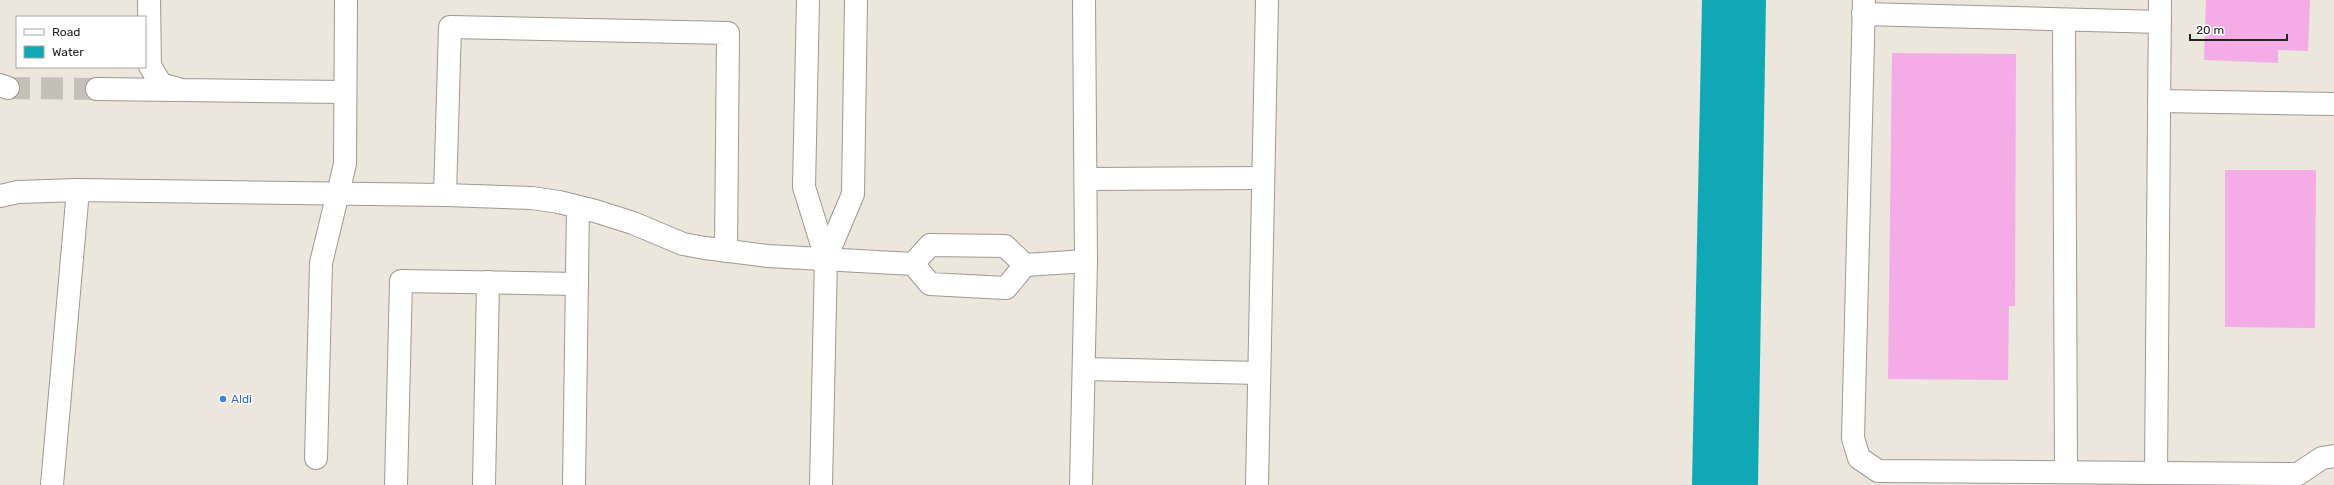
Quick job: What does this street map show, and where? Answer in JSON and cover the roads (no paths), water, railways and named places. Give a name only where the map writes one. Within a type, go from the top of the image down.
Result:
[{"type":"lane","points":[[149,0],[150,66],[161,84],[182,90]]},
{"type":"lane","points":[[316,458],[321,263],[345,164],[346,0]]},
{"type":"lane","points":[[808,0],[804,187],[826,258],[821,485]]},
{"type":"lane","points":[[826,258],[852,194],[856,0]]},
{"type":"lane","points":[[1081,485],[1086,261],[1084,0]]},
{"type":"lane","points":[[1258,485],[1258,373],[1267,0]]},
{"type":"lane","points":[[2156,473],[2160,0]]},
{"type":"lane","points":[[2160,22],[2064,20],[1863,7],[1853,438],[1859,458],[1878,471],[2156,473],[2302,480],[2322,458],[2334,456]]},
{"type":"lane","points":[[2064,20],[2066,472]]},
{"type":"lane","points":[[445,195],[450,27],[728,32],[726,251]]},
{"type":"lane","points":[[97,89],[345,92]]},
{"type":"lane","points":[[2159,101],[2334,104]]},
{"type":"lane","points":[[1086,179],[1263,178]]},
{"type":"lane","points":[[0,196],[18,192],[78,190],[337,193],[532,198],[578,207],[633,223],[683,244],[768,256],[913,264],[930,284],[1006,288],[1025,265],[1086,261]]},
{"type":"lane","points":[[52,485],[78,190]]},
{"type":"lane","points":[[574,485],[578,207]]},
{"type":"lane","points":[[913,264],[930,245],[1005,246],[1025,265]]},
{"type":"lane","points":[[396,485],[401,281],[577,284]]},
{"type":"lane","points":[[484,485],[488,282]]},
{"type":"lane","points":[[1084,369],[1258,373]]},
{"type":"water","points":[[1702,0],[1766,0],[1758,485],[1692,485]]},
{"type":"tunnel","points":[[8,88],[97,89]]},
{"type":"place","name":"Aldi","points":[[223,399]]}]
